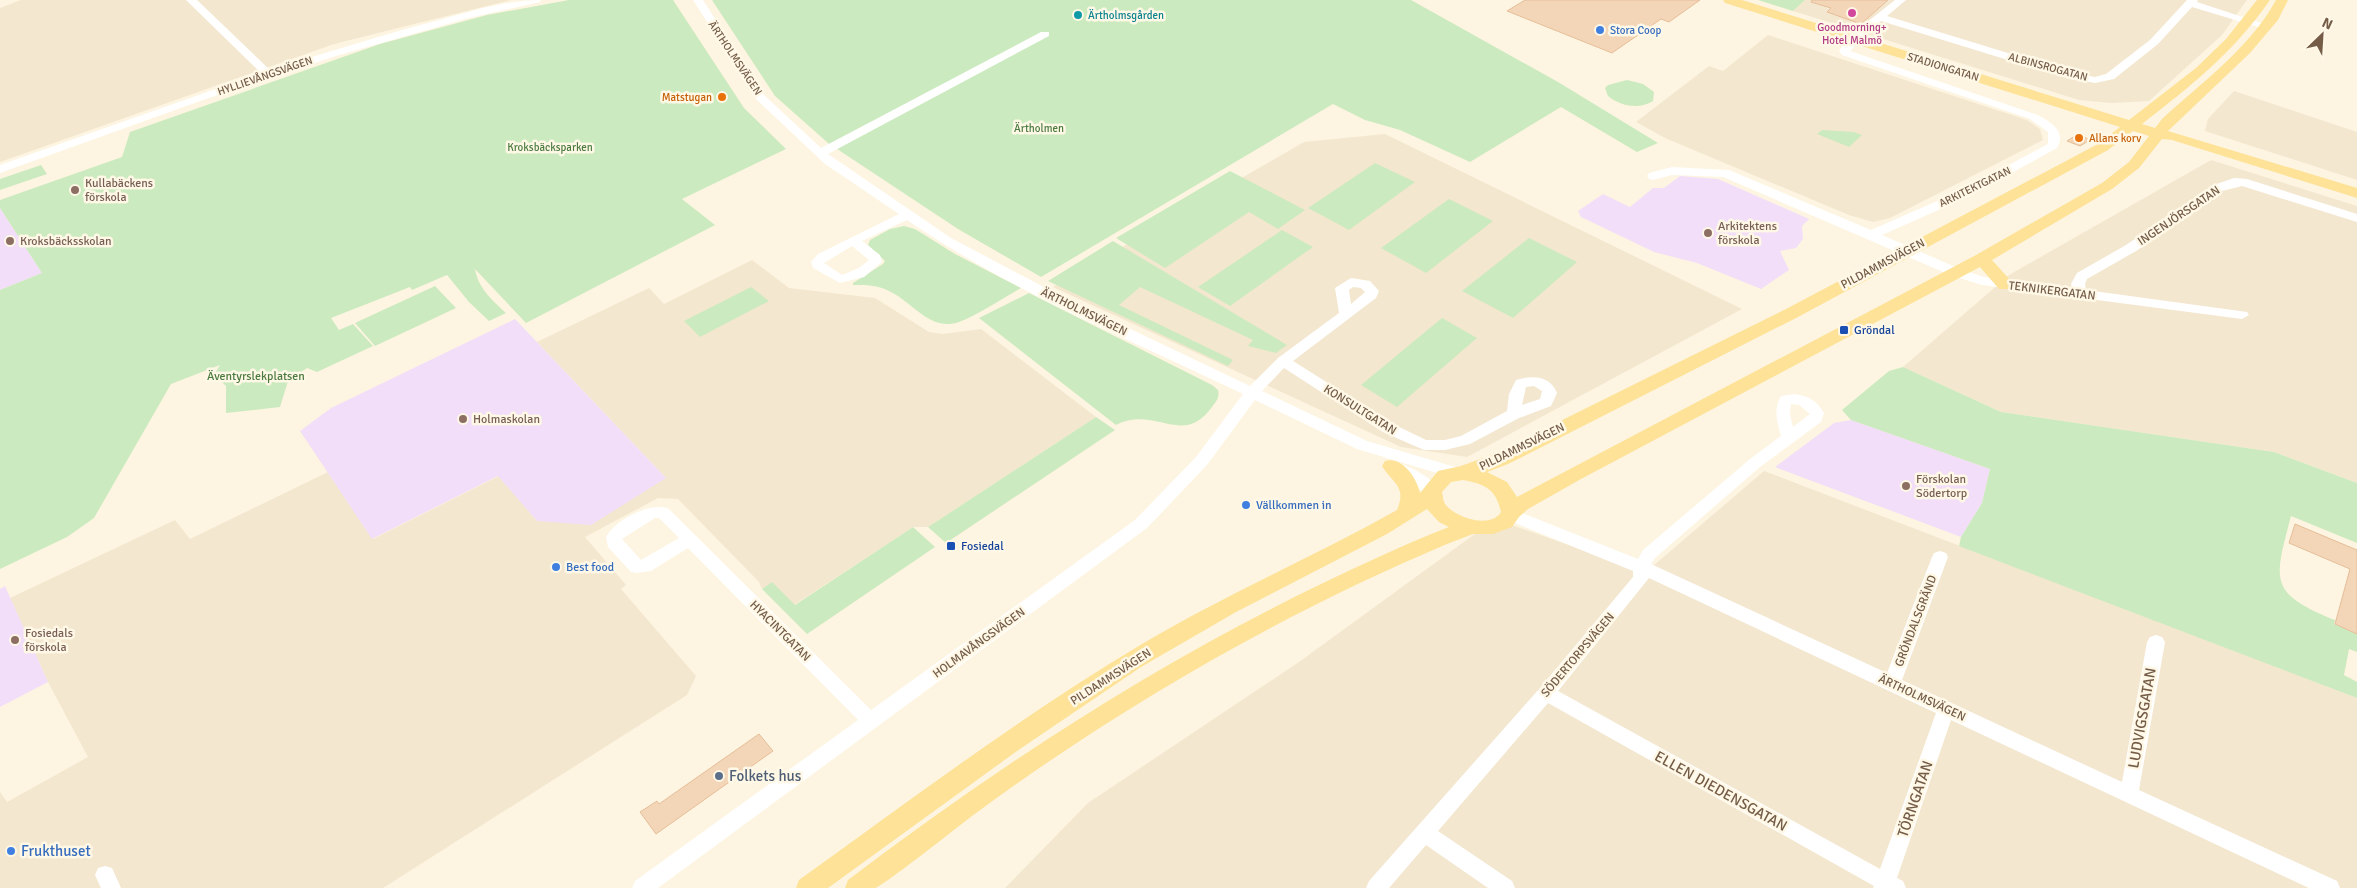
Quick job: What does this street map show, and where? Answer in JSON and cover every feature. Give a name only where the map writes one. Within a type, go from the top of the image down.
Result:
[{"type":"main road","name":"STADIONGATAN","points":[[1729,0],[2158,134],[2174,136],[2357,193]]},
{"type":"main road","name":"PILDAMMSVÄGEN","points":[[1460,473],[1501,459],[1792,313],[2103,147],[2201,72],[2249,21],[2264,0]]},
{"type":"main road","points":[[1512,513],[1521,504],[1574,474],[1982,259],[2107,186],[2134,165],[2178,111],[2224,72],[2266,26],[2282,0]]},
{"type":"main road","name":"STADIONGATAN","points":[[2158,134],[2171,142],[2357,201]]},
{"type":"main road","points":[[2148,150],[2166,146],[2186,147]]},
{"type":"main road","points":[[1982,259],[2005,285]]},
{"type":"main road","points":[[1392,466],[1406,480],[1411,491],[1411,498],[1404,515]]},
{"type":"main road","points":[[1432,492],[1441,479],[1460,473]]},
{"type":"main road","name":"ÄRTHOLMSVÄGEN","points":[[1432,492],[1434,501],[1448,518],[1471,527],[1486,528],[1510,520],[1512,513],[1508,498],[1496,483],[1481,476],[1460,473]]},
{"type":"main road","name":"PILDAMMSVÄGEN","points":[[808,888],[1008,744],[1134,661],[1279,579],[1404,515],[1416,508],[1432,492]]},
{"type":"main road","points":[[857,888],[921,838],[995,785],[1157,680],[1235,635],[1292,606],[1437,539],[1471,527]]},
{"type":"street","points":[[191,0],[268,74]]},
{"type":"street","name":"HYLLIEVÅNGSVÄGEN","points":[[0,169],[268,74],[407,30],[536,0]]},
{"type":"street","name":"ÄRTHOLMSVÄGEN","points":[[698,0],[760,97],[820,153],[907,215],[946,241],[1010,276],[1362,445],[1392,466],[1414,477],[1432,492]]},
{"type":"street","points":[[1855,40],[1879,17],[1901,0]]},
{"type":"street","points":[[2192,1],[2266,26]]},
{"type":"street","name":"ALBINSROGATAN","points":[[1879,17],[2071,76],[2096,80],[2110,77],[2154,42],[2192,1]]},
{"type":"street","points":[[820,153],[1045,34]]},
{"type":"street","name":"ARKITEKTGATAN","points":[[1855,40],[1844,51],[1849,55],[2025,112],[2046,124],[2053,131],[2055,138],[2052,146],[2046,151],[1996,178],[1871,235]]},
{"type":"street","points":[[1654,176],[1672,171],[1725,173],[1871,235]]},
{"type":"street","name":"INGENJÖRSGATAN","points":[[2080,294],[2078,284],[2082,276],[2131,248],[2218,188],[2234,182],[2257,186],[2357,218]]},
{"type":"street","points":[[854,241],[907,215]]},
{"type":"street","name":"TEKNIKERGATAN","points":[[1871,235],[1955,272],[2005,285],[2242,315]]},
{"type":"street","points":[[1283,361],[1346,314]]},
{"type":"street","name":"HOLMAVÅNGSVÄGEN","points":[[642,888],[1141,524],[1208,452],[1266,376],[1283,361]]},
{"type":"street","name":"KONSULTGATAN","points":[[1283,361],[1388,428],[1424,445],[1445,445],[1465,440],[1514,414]]},
{"type":"street","name":"SÖDERTORPSVÄGEN","points":[[1376,888],[1546,693],[1641,579],[1641,566],[1649,554],[1672,532],[1789,437]]},
{"type":"street","name":"ÄRTHOLMSVÄGEN","points":[[1362,445],[1460,473]]},
{"type":"street","name":"ÄRTHOLMSVÄGEN","points":[[1512,513],[1641,566],[2129,794],[2306,882],[2330,888]]},
{"type":"street","name":"HYACINTGATAN","points":[[690,539],[871,722]]},
{"type":"street","name":"GRÖNDALSGRÄND","points":[[1892,684],[1940,557]]},
{"type":"street","name":"LUDVIGSGATAN","points":[[2129,794],[2156,642]]},
{"type":"street","name":"ELLEN DIEDENSGATAN","points":[[1546,693],[1888,886]]},
{"type":"street","name":"TÖRNGATAN","points":[[1888,886],[1946,709]]},
{"type":"street","points":[[1424,833],[1505,888]]},
{"type":"shaded area","points":[[21,0],[511,0],[334,44],[0,162],[0,8]]},
{"type":"shaded area","points":[[1805,0],[2247,0],[2222,35],[2149,101],[2111,103],[2079,100],[1793,11]]},
{"type":"shaded area","points":[[1768,35],[2027,120],[2040,129],[2043,140],[1890,218],[1873,222],[1849,215],[1665,138],[1636,122],[1709,66],[1723,71]]},
{"type":"shaded area","points":[[2234,91],[2357,132],[2357,180],[2205,131],[2208,119]]},
{"type":"shaded area","points":[[1385,134],[1742,309],[1467,457],[1401,447],[1053,287],[1304,142]]},
{"type":"shaded area","points":[[2211,160],[2357,206],[2357,483],[2274,452],[2001,412],[1903,367],[2009,275]]},
{"type":"shaded area","name":"Arkitektens förskola","points":[[1680,176],[1718,179],[1809,219],[1802,226],[1803,239],[1796,248],[1780,251],[1789,270],[1761,289],[1697,263],[1654,252],[1581,217],[1578,211],[1603,194],[1630,207],[1653,188],[1664,188]]},
{"type":"shaded area","name":"Kroksbäcksskolan","points":[[0,208],[42,273],[0,290]]},
{"type":"shaded area","points":[[752,260],[789,288],[875,298],[929,332],[942,334],[981,329],[1096,417],[928,527],[913,527],[794,605],[772,583],[762,589],[759,582],[678,499],[658,498],[585,537],[626,585],[621,589],[696,676],[687,695],[383,888],[0,888],[0,792],[7,802],[88,757],[48,682],[10,598],[175,520],[190,539],[328,472],[373,539],[499,476],[537,521],[666,478],[537,342],[649,288],[664,304]]},
{"type":"shaded area","name":"Holmaskolan","points":[[515,319],[666,478],[591,525],[537,521],[498,476],[372,539],[300,431],[331,408]]},
{"type":"shaded area","name":"Förskolan Södertorp","points":[[1851,420],[1990,469],[1982,503],[1961,537],[1775,467],[1834,423]]},
{"type":"shaded area","points":[[1764,471],[2357,698],[2357,888],[1005,888],[1088,803],[1299,662],[1490,523],[1506,523],[1646,572]]},
{"type":"shaded area","name":"Fosiedals förskola","points":[[5,586],[48,682],[0,707],[0,589]]},
{"type":"green space","name":"Kroksbäcksparken","points":[[569,0],[673,0],[744,108],[786,149],[682,199],[715,225],[526,323],[475,269],[483,288],[491,299],[506,313],[489,321],[469,302],[447,275],[412,290],[410,287],[331,318],[339,330],[353,324],[373,346],[317,372],[307,368],[288,381],[280,407],[226,413],[226,386],[214,375],[220,365],[171,384],[94,518],[67,537],[0,569],[0,290],[42,273],[0,208],[0,200],[122,157],[130,132],[380,44],[487,15]]},
{"type":"green space","name":"Ärtholmen","points":[[712,0],[1411,0],[1558,82],[1658,143],[1637,152],[1561,107],[1470,162],[1400,130],[1365,120],[1333,104],[1041,277],[958,229],[828,143],[775,96]]},
{"type":"green space","points":[[1758,0],[1805,0],[1793,11]]},
{"type":"green space","points":[[1627,80],[1643,84],[1654,92],[1653,101],[1648,104],[1630,106],[1608,96],[1605,88],[1608,85]]},
{"type":"green space","points":[[1822,130],[1854,132],[1862,135],[1849,147],[1817,134]]},
{"type":"green space","points":[[1375,163],[1415,182],[1349,230],[1308,208]]},
{"type":"green space","points":[[41,165],[47,174],[0,190],[0,179]]},
{"type":"green space","points":[[1230,171],[1305,210],[1278,229],[1249,212],[1165,268],[1116,238]]},
{"type":"green space","points":[[1449,199],[1493,221],[1426,273],[1381,248]]},
{"type":"green space","points":[[904,226],[915,229],[955,254],[1021,288],[975,315],[949,324],[931,320],[899,297],[882,288],[853,285],[853,283],[885,261],[868,245],[870,240],[890,229]]},
{"type":"green space","points":[[1282,230],[1313,247],[1230,306],[1198,287]]},
{"type":"green space","points":[[1529,238],[1577,262],[1513,318],[1462,291]]},
{"type":"green space","points":[[1113,241],[1287,345],[1276,353],[1248,346],[1253,340],[1140,287],[1119,305],[1233,360],[1228,366],[1048,281]]},
{"type":"green space","points":[[435,286],[456,308],[375,346],[355,323]]},
{"type":"green space","points":[[751,287],[769,301],[700,337],[684,321]]},
{"type":"green space","points":[[1029,293],[1212,385],[1218,390],[1217,399],[1201,419],[1190,424],[1179,425],[1130,420],[1116,425],[979,318]]},
{"type":"green space","points":[[1442,318],[1477,338],[1397,407],[1361,385]]},
{"type":"green space","points":[[1903,367],[2001,412],[2274,452],[2357,483],[2357,543],[2291,516],[2281,556],[2280,570],[2282,582],[2287,592],[2297,602],[2335,620],[2334,624],[2357,634],[2357,652],[2349,649],[2344,675],[2357,682],[2357,698],[1959,546],[1961,537],[1982,503],[1990,469],[1851,420],[1842,410],[1889,371]]},
{"type":"green space","points":[[1096,417],[1115,430],[946,543],[928,527]]},
{"type":"green space","points":[[913,527],[935,547],[807,634],[762,589],[772,582],[795,605]]},
{"type":"building","name":"Stora Coop","points":[[1525,0],[1700,0],[1669,22],[1661,19],[1612,53],[1507,11]]},
{"type":"building","name":"Goodmorning+ Hotel Malmö","points":[[1812,0],[1888,0],[1861,24],[1827,12],[1831,8],[1811,2]]},
{"type":"building","name":"Allans korv","points":[[2078,134],[2090,140],[2080,146],[2067,141]]},
{"type":"building","points":[[2295,524],[2357,550],[2357,634],[2335,624],[2350,569],[2289,543]]},
{"type":"building","name":"Folkets hus","points":[[759,734],[773,751],[656,834],[640,812],[657,801],[659,804]]},
{"type":"place","name":"Goodmorning+ Hotel Malmö","points":[[1852,13]]},
{"type":"place","name":"Ärtholmsgården","points":[[1078,15]]},
{"type":"place","name":"Stora Coop","points":[[1600,30]]},
{"type":"place","name":"Matstugan","points":[[722,97]]},
{"type":"place","name":"Allans korv","points":[[2079,138]]},
{"type":"place","name":"Kullabäckens förskola","points":[[75,190]]},
{"type":"place","name":"Arkitektens förskola","points":[[1708,233]]},
{"type":"place","name":"Kroksbäcksskolan","points":[[10,241]]},
{"type":"place","name":"Gröndal","points":[[1844,330]]},
{"type":"place","name":"Holmaskolan","points":[[463,419]]},
{"type":"place","name":"Förskolan Södertorp","points":[[1906,486]]},
{"type":"place","name":"Vällkommen in","points":[[1246,505]]},
{"type":"place","name":"Fosiedal","points":[[951,546]]},
{"type":"place","name":"Best food","points":[[556,567]]},
{"type":"place","name":"Fosiedals förskola","points":[[15,640]]},
{"type":"place","name":"Folkets hus","points":[[719,776]]},
{"type":"place","name":"Frukthuset","points":[[11,851]]},
{"type":"park label","name":"Äventyrslekplatsen","points":[[256,376]]}]
